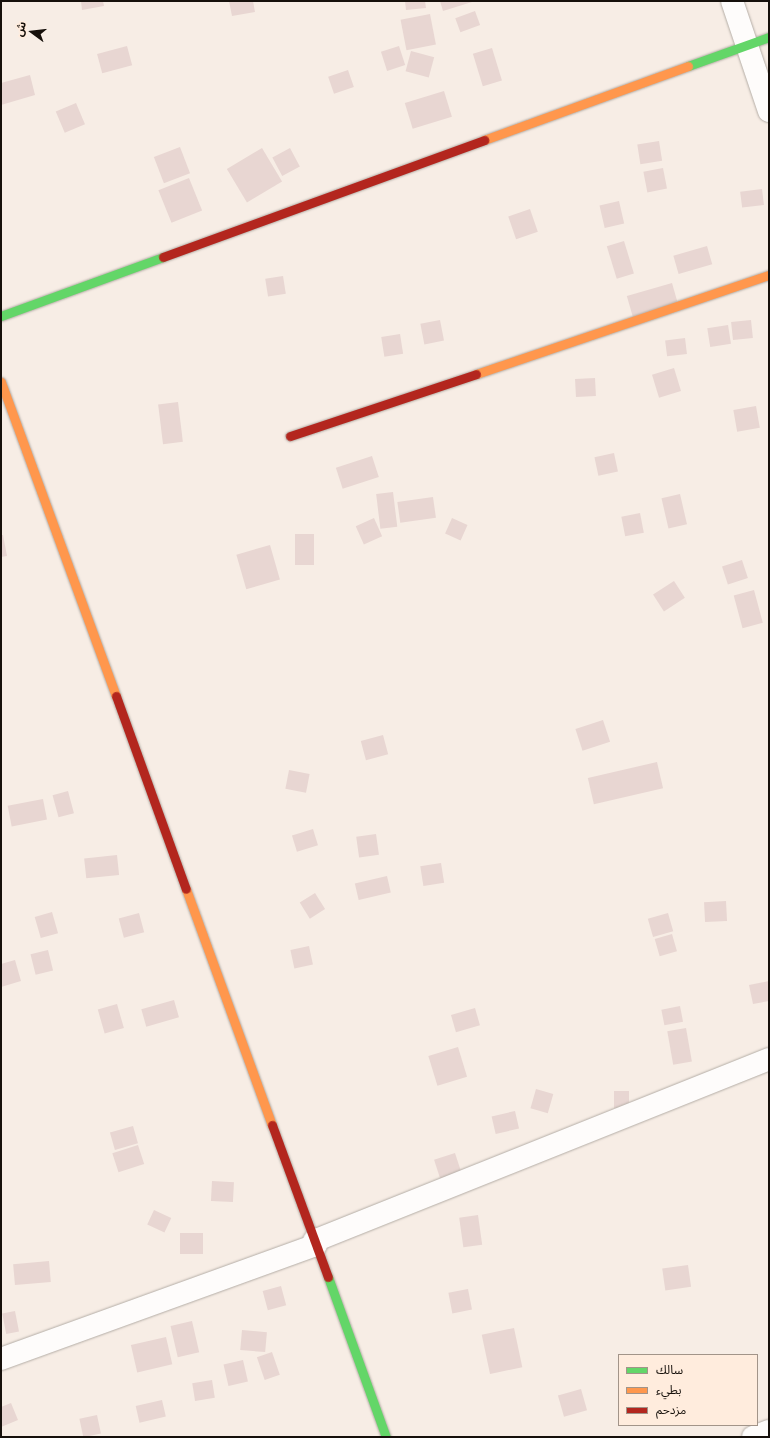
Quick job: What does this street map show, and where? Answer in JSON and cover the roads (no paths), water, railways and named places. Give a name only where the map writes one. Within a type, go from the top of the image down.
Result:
[{"type":"street","points":[[732,1],[769,111]]},
{"type":"street","points":[[1,316],[769,37]]},
{"type":"street","points":[[290,436],[769,275]]},
{"type":"street","points":[[1,382],[386,1437]]},
{"type":"street","points":[[1,1359],[315,1243],[769,1059]]},
{"type":"street","points":[[753,1437],[769,1431]]}]
